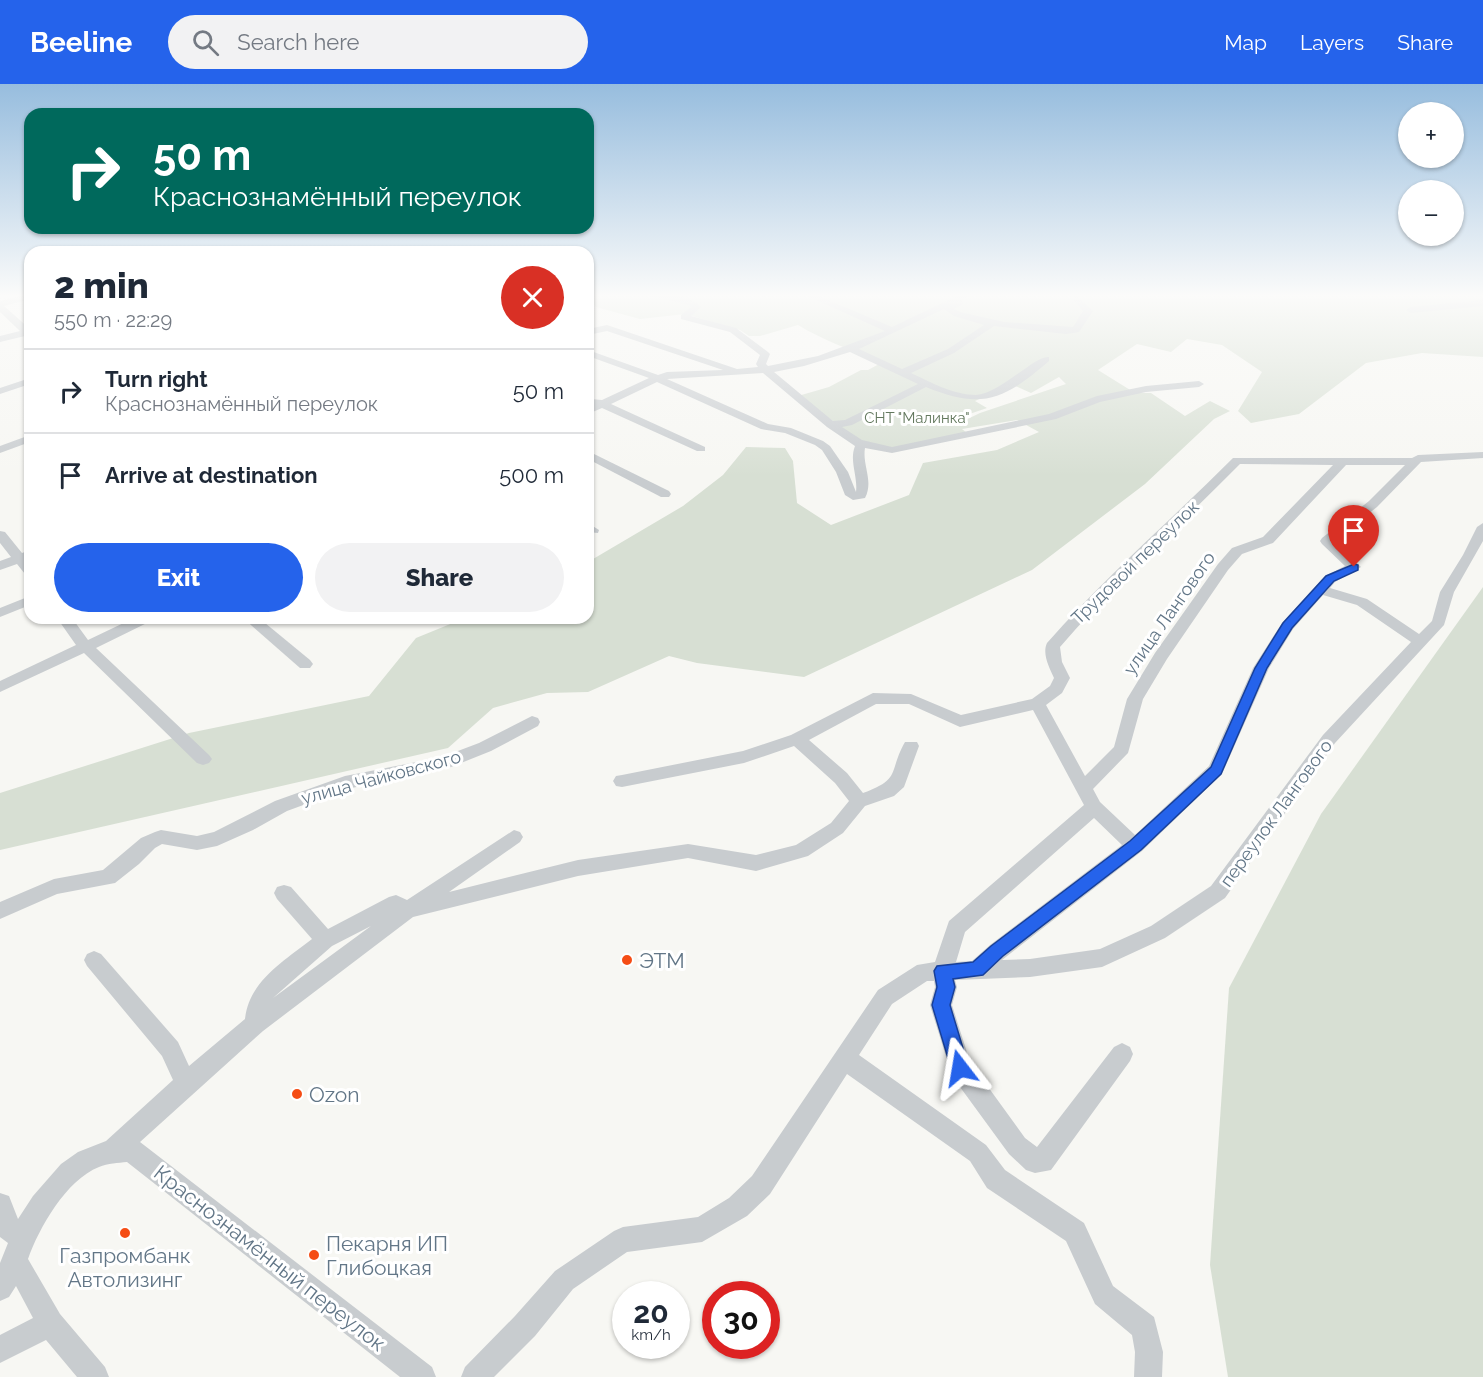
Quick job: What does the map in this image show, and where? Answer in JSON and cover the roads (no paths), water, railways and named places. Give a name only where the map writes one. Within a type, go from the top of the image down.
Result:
[{"type":"street","points":[[594,355],[765,428],[787,430],[819,443],[826,448],[842,472],[849,492],[853,496],[861,495],[864,488],[857,461],[861,444]]},
{"type":"street","points":[[691,355],[729,366],[735,371]]},
{"type":"street","points":[[764,355],[761,364],[765,369],[831,425],[861,444],[892,450],[1052,417],[1096,399],[1146,389],[1199,384]]},
{"type":"street","points":[[594,408],[654,379],[668,375],[765,369],[798,364],[826,355]]},
{"type":"street","points":[[866,355],[927,383],[970,398],[985,397],[1012,383],[1045,359]]},
{"type":"street","points":[[903,373],[942,355]]},
{"type":"street","points":[[0,391],[24,383]]},
{"type":"street","points":[[831,425],[848,423],[927,383]]},
{"type":"street","points":[[594,401],[701,449]]},
{"type":"street","points":[[0,450],[24,440]]},
{"type":"street","points":[[475,1377],[525,1326],[564,1280],[623,1240],[702,1228],[738,1207],[761,1185],[885,997],[924,972],[977,970],[997,951],[1135,846],[1216,770],[1261,668],[1287,626],[1330,579],[1354,567],[1327,541],[1373,504],[1418,459],[1483,455]]},
{"type":"street","points":[[594,457],[665,494]]},
{"type":"street","name":"Трудовой переулок","points":[[797,739],[873,698],[911,699],[960,722],[1037,703],[1056,689],[1062,678],[1054,662],[1052,646],[1096,596],[1167,531],[1237,460],[1415,462]]},
{"type":"street","name":"улица Лангового","points":[[1084,788],[1122,749],[1135,699],[1160,657],[1223,567],[1237,551],[1268,540],[1342,461]]},
{"type":"street","name":"переулок Лангового","points":[[977,970],[1030,968],[1102,958],[1158,932],[1218,892],[1329,739],[1439,622],[1447,592],[1470,555],[1483,527]]},
{"type":"street","points":[[0,535],[24,555]]},
{"type":"street","points":[[0,566],[24,556]]},
{"type":"street","points":[[1319,589],[1362,602],[1421,642]]},
{"type":"street","points":[[0,613],[24,603]]},
{"type":"street","points":[[68,624],[85,646],[203,759]]},
{"type":"street","points":[[0,687],[133,624]]},
{"type":"street","points":[[257,624],[305,663]]},
{"type":"street","points":[[1037,703],[1094,807],[1135,846]]},
{"type":"street","name":"улица Чайковского","points":[[0,911],[54,887],[108,876],[132,859],[148,843],[161,837],[197,843],[217,839],[281,806],[345,783],[445,763],[486,747],[532,722]]},
{"type":"street","points":[[622,781],[744,757],[797,739],[841,778],[859,801]]},
{"type":"street","points":[[255,1024],[257,1005],[268,987],[326,940],[396,903],[407,910],[578,868],[688,850],[756,864],[801,851],[837,828],[859,801],[888,791],[898,782],[911,746]]},
{"type":"street","points":[[1094,807],[956,927],[943,971],[946,987],[941,1005],[960,1068],[1017,1146],[1035,1161],[1042,1161],[1122,1054]]},
{"type":"street","points":[[0,1288],[15,1263],[24,1235],[40,1205],[71,1170],[91,1158],[114,1150],[186,1083],[255,1024],[407,910],[514,837]]},
{"type":"street","points":[[284,893],[326,940]]},
{"type":"street","points":[[94,960],[170,1049],[186,1083]]},
{"type":"street","points":[[844,1058],[978,1153],[996,1179],[1074,1232],[1104,1295],[1144,1327],[1149,1352],[1148,1377]]},
{"type":"street","name":"Краснознамённый переулок","points":[[114,1150],[131,1150],[422,1377]]},
{"type":"street","points":[[0,1205],[10,1232],[24,1235]]},
{"type":"street","points":[[15,1263],[25,1276],[50,1324],[95,1377]]},
{"type":"street","points":[[0,1349],[50,1324]]},
{"type":"place","name":"ЭТМ","points":[[627,960]]},
{"type":"place","name":"Ozon","points":[[297,1094]]},
{"type":"place","name":"Газпромбанк Автолизинг","points":[[125,1233]]},
{"type":"place","name":"Пекарня ИП Глибоцкая","points":[[314,1255]]},
{"type":"park label","name":"СНТ \"Малинка\"","points":[[917,418]]}]
